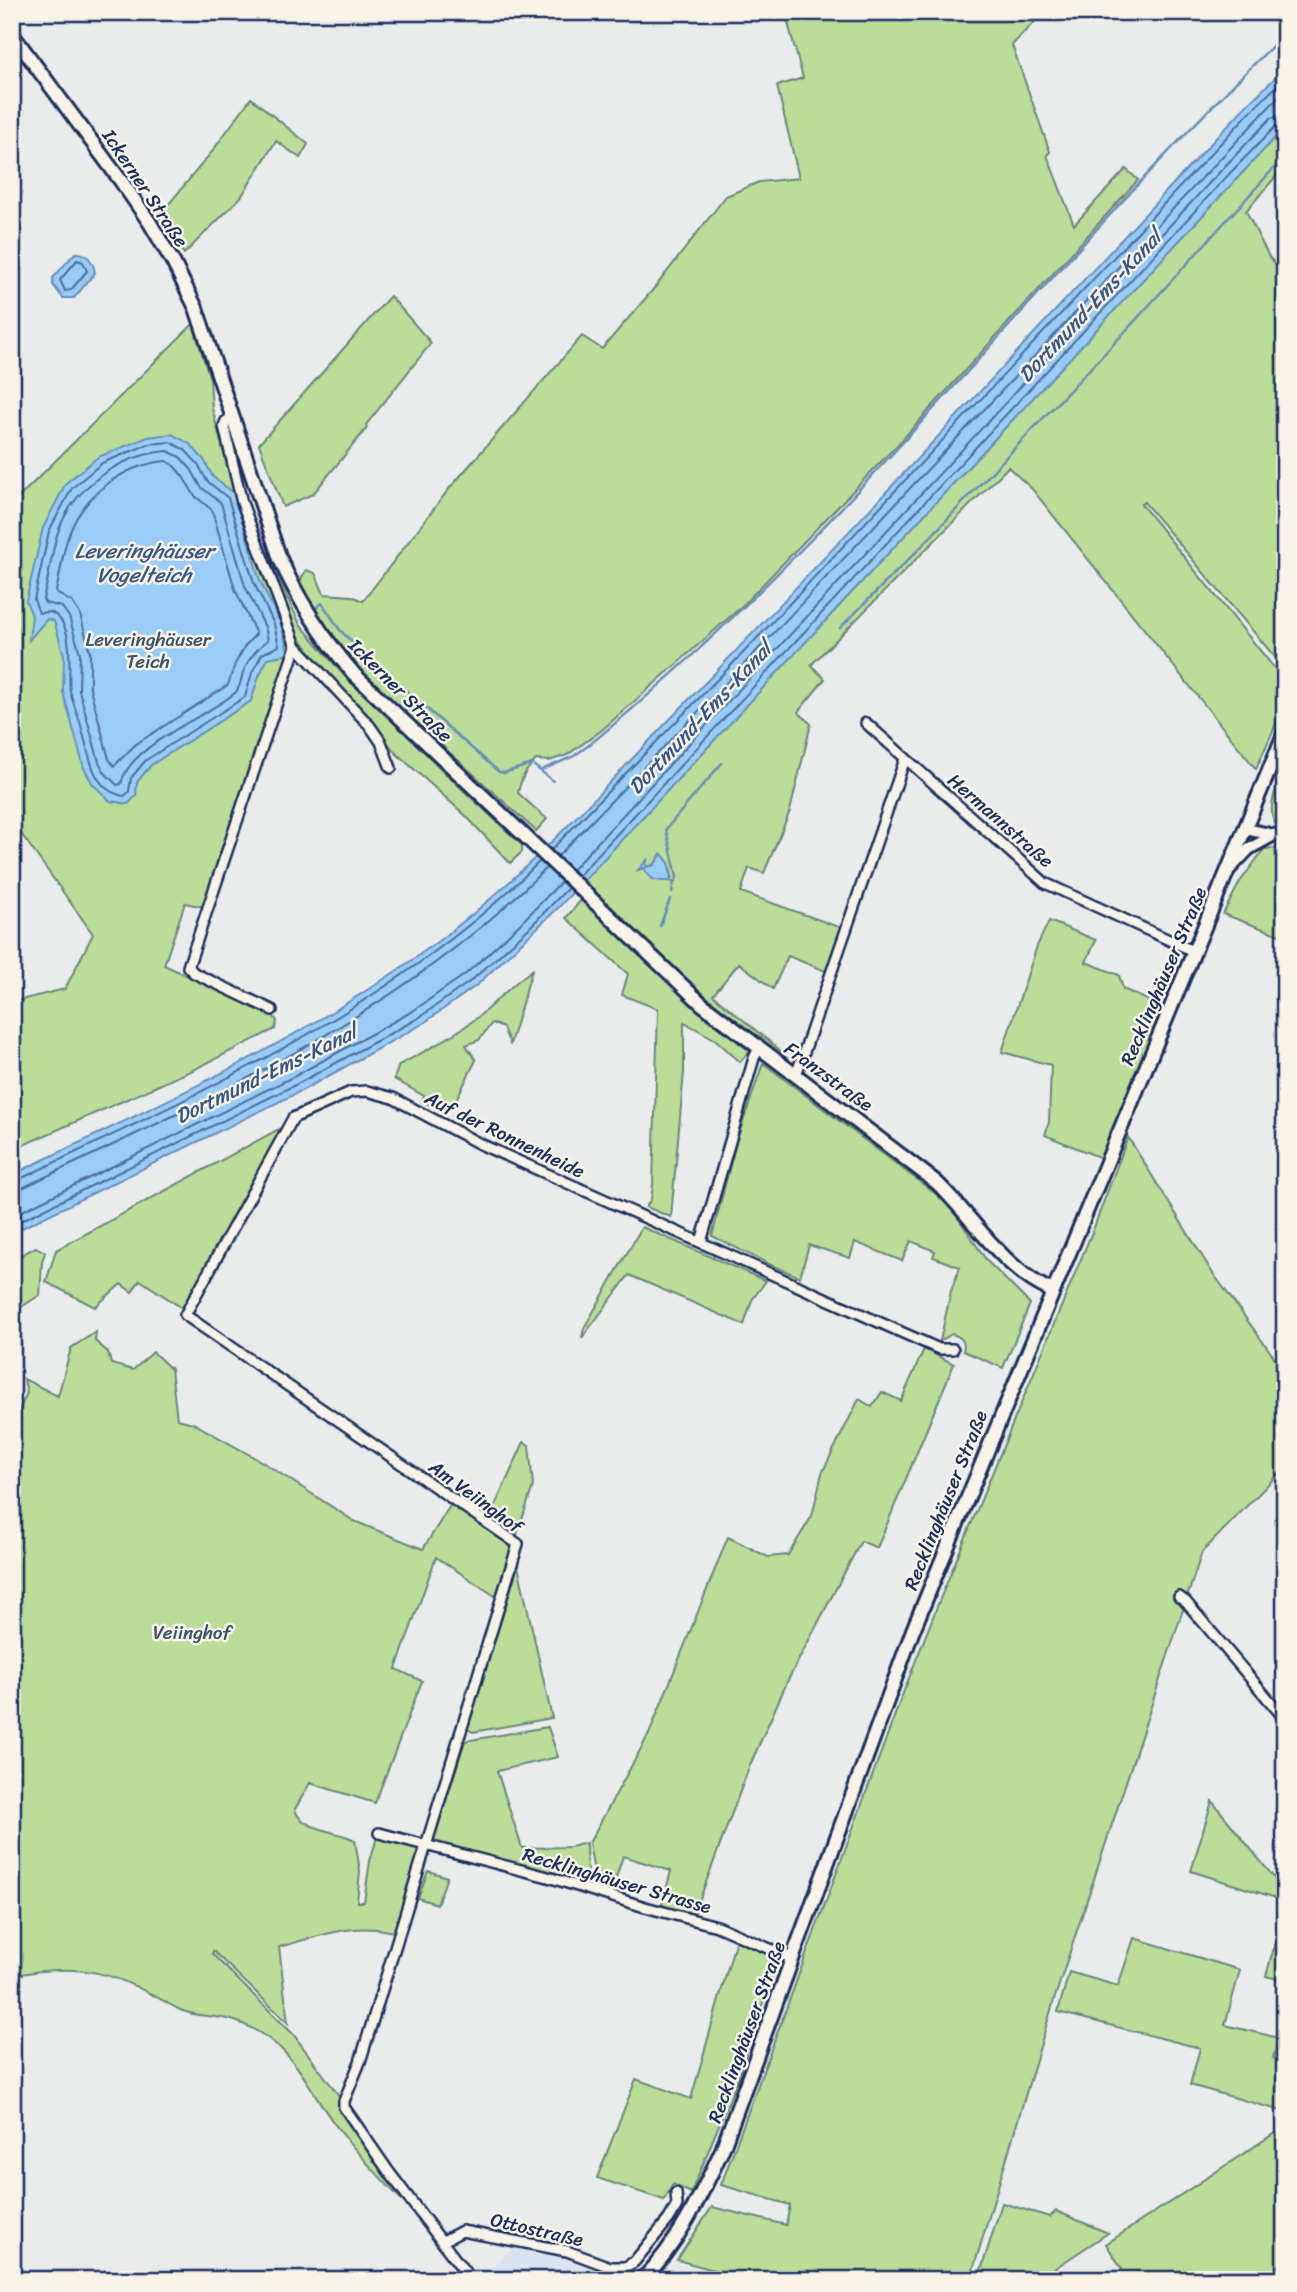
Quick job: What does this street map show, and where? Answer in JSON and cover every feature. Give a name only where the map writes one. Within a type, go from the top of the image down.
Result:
[{"type":"main road","name":"Ickerner Straße","points":[[12,34],[128,191],[173,262],[196,308],[280,559],[311,620],[354,674],[582,891]]},
{"type":"main road","name":"Recklinghäuser Straße","points":[[642,2280],[678,2236],[722,2150],[909,1642],[1285,732]]},
{"type":"main road","name":"Franzstraße","points":[[582,891],[702,1004],[936,1182],[958,1203],[996,1249],[1039,1285],[1052,1291]]},
{"type":"street","name":"Ickerner Straße","points":[[233,419],[226,421],[224,426],[242,503],[296,646],[370,726],[381,741],[391,768]]},
{"type":"street","points":[[272,1010],[194,974],[188,967],[296,646]]},
{"type":"street","name":"Hermannstraße","points":[[866,723],[1045,883],[1193,951]]},
{"type":"street","points":[[796,1075],[905,759]]},
{"type":"street","points":[[1245,829],[1279,836]]},
{"type":"street","points":[[1228,871],[1249,849],[1279,836]]},
{"type":"street","points":[[701,1242],[759,1048]]},
{"type":"street","name":"Auf der Ronnenheide","points":[[293,1118],[351,1092],[367,1091],[393,1098],[480,1144],[939,1349],[953,1349]]},
{"type":"street","name":"Am Veiinghof","points":[[293,1118],[185,1315],[518,1544],[360,2062],[344,2101],[344,2107],[389,2172],[443,2241]]},
{"type":"street","points":[[1179,1597],[1285,1719]]},
{"type":"street","name":"Recklinghäuser Strasse","points":[[379,1833],[424,1846],[428,1844],[717,1926],[793,1959]]},
{"type":"street","name":"Ottostraße","points":[[443,2241],[461,2231],[567,2252],[610,2267],[625,2267],[634,2262],[669,2219],[677,2205],[676,2193]]},
{"type":"street","points":[[443,2241],[471,2280]]},
{"type":"shaded area","points":[[519,2241],[617,2268],[603,2280],[477,2280]]},
{"type":"green space","points":[[785,12],[1044,12],[1012,45],[1050,152],[1047,155],[1074,225],[1126,169],[1138,180],[901,441],[741,607],[602,730],[567,755],[549,761],[536,760],[532,764],[524,775],[518,793],[547,819],[536,831],[362,673],[316,614],[299,583],[306,570],[315,573],[324,594],[352,596],[363,601],[449,489],[582,336],[602,349],[656,286],[726,196],[759,182],[799,178],[777,86],[803,78]]},
{"type":"green space","points":[[251,98],[308,144],[300,158],[276,141],[241,197],[184,254],[159,216],[211,153]]},
{"type":"green space","points":[[1285,127],[1285,166],[1246,211],[1269,257],[1285,275],[1285,669],[1144,502],[1141,504],[1285,681],[1285,704],[1256,769],[1032,489],[1008,467],[811,665],[825,679],[798,712],[811,724],[790,811],[764,873],[749,868],[741,892],[842,928],[828,972],[788,956],[773,989],[739,963],[713,995],[782,1052],[782,1056],[690,984],[583,881]],"holes":[[[661,854],[669,863],[672,877],[669,881],[655,879],[644,868],[640,869],[646,862],[646,867],[654,865]]]},
{"type":"green space","points":[[390,296],[431,343],[313,494],[283,507],[259,444]]},
{"type":"green space","name":"Leveringhäuser Teich","points":[[193,324],[210,379],[212,408],[234,493],[293,648],[204,907],[185,903],[164,965],[272,1014],[277,1021],[275,1029],[195,1069],[12,1150],[12,1002],[65,989],[93,934],[12,821],[12,506]]},
{"type":"green space","points":[[264,555],[267,555],[300,624],[348,680],[522,845],[522,852],[510,863],[466,816],[396,753],[314,657],[297,634]]},
{"type":"green space","points":[[1285,767],[1285,827],[1276,825],[1272,804]]},
{"type":"green space","points":[[1264,849],[1285,849],[1285,937],[1223,914],[1240,882]]},
{"type":"green space","points":[[581,900],[710,1021],[750,1051],[740,1062],[716,1040],[684,1022],[684,1072],[671,1217],[646,1207],[651,1199],[653,1185],[658,1009],[622,995],[628,974],[566,918]]},
{"type":"green space","points":[[1049,921],[1096,940],[1086,962],[1119,975],[1123,989],[1163,1007],[1101,1158],[1045,1135],[1049,1122],[1051,1065],[1002,1052],[1037,946]]},
{"type":"green space","points":[[532,970],[510,1044],[503,1028],[492,1023],[479,1040],[466,1045],[476,1060],[454,1104],[439,1109],[422,1101],[424,1096],[394,1079],[399,1065],[469,1024]]},
{"type":"green space","points":[[763,1063],[949,1204],[987,1261],[1030,1304],[1003,1368],[963,1351],[963,1342],[955,1335],[940,1341],[951,1291],[960,1267],[933,1257],[935,1251],[911,1241],[902,1261],[855,1242],[850,1258],[809,1245],[800,1277],[712,1236],[735,1146]]},
{"type":"green space","points":[[288,1124],[185,1310],[140,1280],[132,1292],[121,1284],[95,1307],[46,1282],[56,1250]]},
{"type":"green space","points":[[1128,1137],[1212,1272],[1285,1372],[1285,1467],[1202,1552],[1054,2000],[970,2280],[750,2280],[677,2260],[712,2207],[786,2225],[790,2205],[721,2185],[900,1701],[1093,1230]]},
{"type":"green space","points":[[642,1227],[766,1281],[752,1300],[744,1325],[629,1275],[582,1338],[584,1328]]},
{"type":"green space","points":[[36,1247],[45,1252],[40,1295],[12,1313],[12,1260]]},
{"type":"green space","name":"Veiinghof","points":[[96,1332],[95,1341],[108,1352],[111,1364],[133,1370],[153,1352],[171,1369],[177,1419],[193,1423],[264,1463],[354,1521],[423,1549],[453,1501],[515,1545],[498,1598],[436,1557],[396,1669],[422,1681],[375,1803],[310,1783],[295,1809],[298,1816],[312,1826],[355,1840],[360,1871],[357,1902],[364,1902],[370,1861],[378,1834],[424,1848],[397,1933],[352,1929],[279,1947],[288,2023],[213,1951],[212,1954],[293,2034],[343,2101],[422,2217],[418,2218],[353,2147],[291,2059],[260,2033],[228,2019],[185,2012],[136,1987],[99,1973],[60,1969],[12,1976],[12,1425],[27,1393],[24,1379],[58,1396],[71,1348]]},
{"type":"green space","points":[[924,1349],[954,1364],[877,1548],[861,1541],[788,1680],[750,1765],[693,1917],[661,1909],[671,1871],[623,1856],[610,1896],[595,1878],[589,1843],[649,1734],[728,1537],[768,1557],[788,1555],[812,1516],[822,1473],[859,1399],[872,1407],[882,1392],[901,1401]]},
{"type":"green space","points":[[524,1442],[529,1445],[533,1486],[516,1538],[489,1519]]},
{"type":"green space","points":[[518,1566],[552,1718],[473,1732],[467,1729]]},
{"type":"green space","points":[[548,1727],[558,1757],[497,1771],[522,1848],[571,1847],[586,1843],[587,1880],[582,1884],[438,1845],[434,1838],[465,1741]]},
{"type":"green space","points":[[1212,1801],[1280,1885],[1276,1898],[1191,1871]]},
{"type":"green space","points":[[428,1871],[447,1877],[437,1904],[418,1898]]},
{"type":"green space","points":[[1281,1923],[1285,1924],[1285,1981],[1266,1976]]},
{"type":"green space","points":[[1134,1938],[1240,1970],[1225,2025],[1279,2038],[1273,2058],[1285,2062],[1285,2112],[1190,2085],[1200,2048],[1058,2012],[1069,1972],[1118,1986]]},
{"type":"green space","points":[[736,1939],[778,1957],[737,2081],[691,2193],[673,2184],[664,2200],[597,2178],[636,2079],[691,2099]]},
{"type":"green space","points":[[1275,2133],[1285,2148],[1285,2280],[1112,2280],[1110,2277],[1122,2269],[1106,2244]]},
{"type":"green space","points":[[1002,2203],[1050,2217],[1056,2211],[1108,2233],[1037,2280],[978,2280]]},
{"type":"water","name":"Dortmund-Ems-Kanal","points":[[1285,68],[1285,127],[559,907],[477,985],[421,1025],[303,1090],[12,1233],[12,1175],[175,1097],[333,1012],[433,945],[506,885],[575,819],[775,610],[1245,107]]},
{"type":"water","points":[[75,253],[89,258],[95,273],[74,298],[63,298],[53,285],[53,278]]},
{"type":"water","name":"Leveringhäuser Vogelteich","points":[[172,434],[190,444],[204,460],[213,477],[234,493],[260,581],[280,622],[289,654],[268,658],[251,701],[151,765],[137,782],[136,796],[128,804],[110,801],[92,783],[84,768],[63,692],[64,655],[54,621],[47,619],[29,640],[32,616],[26,601],[43,528],[66,483],[98,457],[148,437]]},
{"type":"water","points":[[662,854],[669,863],[671,881],[654,880],[644,868],[638,870],[647,860],[646,867],[654,865]]},
{"type":"waterway","points":[[542,770],[574,756],[589,745],[683,664],[773,578],[860,488],[1197,122],[1285,34]]},
{"type":"waterway","points":[[840,628],[918,550],[1122,335],[1285,156]]},
{"type":"waterway","points":[[313,610],[322,603],[340,630],[361,651],[499,772],[504,773],[532,764],[553,781]]},
{"type":"waterway","points":[[671,881],[675,882],[677,877],[666,829],[722,763]]},
{"type":"waterway","points":[[672,892],[674,882]]},
{"type":"waterway","points":[[660,926],[670,899]]}]
